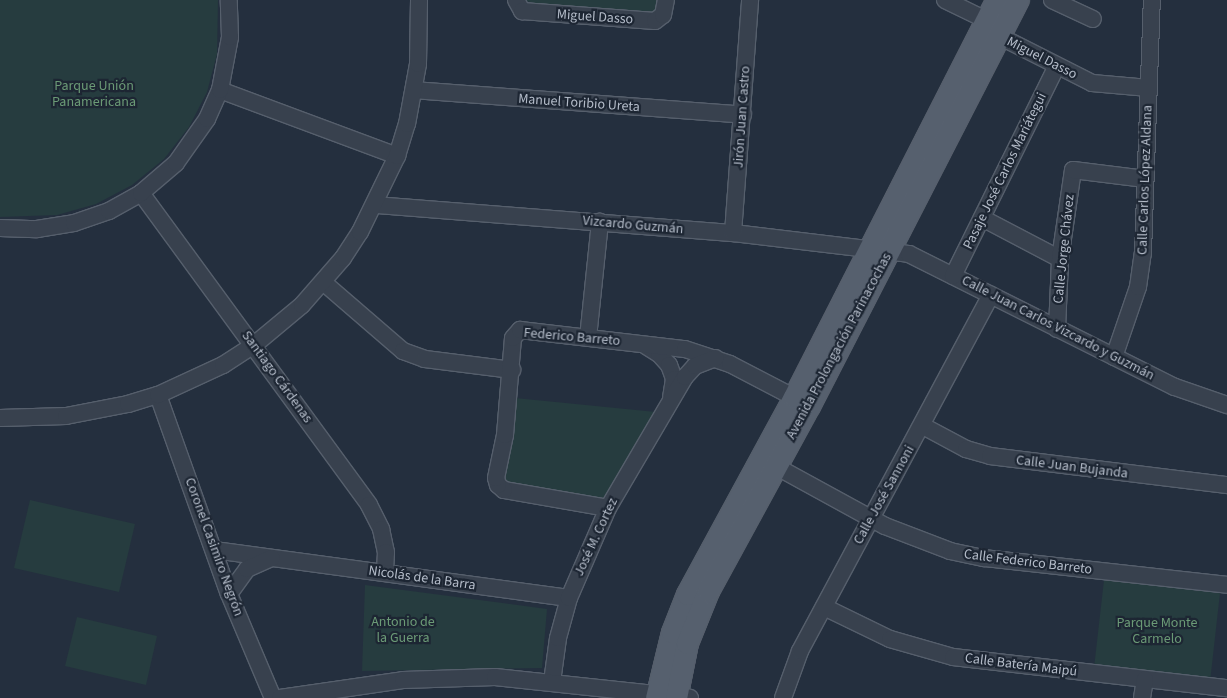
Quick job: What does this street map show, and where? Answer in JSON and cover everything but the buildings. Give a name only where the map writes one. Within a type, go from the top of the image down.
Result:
[{"type":"main road","name":"Avenida Prolongación Parinacochas","points":[[992,28],[996,0]]},
{"type":"main road","name":"Avenida Prolongación Parinacochas","points":[[671,696],[679,612],[802,402],[992,28],[1018,0]]},
{"type":"street","points":[[0,228],[37,229],[74,223],[109,211],[142,193],[160,179],[191,145],[220,90],[230,36],[229,0]]},
{"type":"street","points":[[0,418],[66,416],[113,408],[158,395],[192,381],[254,345],[278,326],[323,282],[352,245],[376,205],[397,156],[414,90],[420,38],[419,0]]},
{"type":"street","name":"Miguel Dasso","points":[[516,0],[522,11],[655,21],[663,15],[666,0]]},
{"type":"street","name":"Jirón Juan Castro","points":[[733,233],[750,0]]},
{"type":"street","name":"Miguel Dasso","points":[[945,0],[1057,66],[1092,83],[1149,88]]},
{"type":"street","points":[[1052,0],[1093,20]]},
{"type":"street","name":"Calle Carlos López Aldana","points":[[1114,356],[1132,305],[1141,270],[1152,0]]},
{"type":"street","name":"Pasaje José Carlos Mariátegui","points":[[953,276],[1057,66]]},
{"type":"street","points":[[220,90],[397,156]]},
{"type":"street","name":"Manuel Toribio Ureta","points":[[414,90],[743,115]]},
{"type":"street","name":"Calle Jorge Chávez","points":[[1058,329],[1060,258],[1073,170],[1146,179]]},
{"type":"street","name":"Santiago Cárdenas","points":[[142,193],[369,505],[381,529],[386,552],[384,573]]},
{"type":"street","name":"Vizcardo Guzmán","points":[[376,205],[733,233],[880,249]]},
{"type":"street","points":[[982,218],[1060,258]]},
{"type":"street","points":[[588,338],[600,222]]},
{"type":"street","name":"Calle Juan Carlos Vizcardo y Guzmán","points":[[880,249],[909,254],[1175,387],[1227,405]]},
{"type":"street","points":[[323,282],[403,350],[425,359],[512,370],[505,435],[496,478],[498,485],[504,490],[608,508]]},
{"type":"street","name":"Calle José Sannoni","points":[[783,698],[800,651],[923,426],[991,294]]},
{"type":"street","name":"Federico Barreto","points":[[512,370],[513,338],[520,330],[685,350],[716,358],[802,402]]},
{"type":"street","name":"José M. Cortez","points":[[642,344],[659,354],[669,365],[674,379],[670,403]]},
{"type":"street","name":"José M. Cortez","points":[[552,682],[558,638],[569,598],[608,508],[670,403],[695,366],[716,358]]},
{"type":"street","name":"Coronel Casimiro Negrón","points":[[158,395],[229,594],[273,698]]},
{"type":"street","name":"Calle Juan Bujanda","points":[[923,426],[966,449],[990,456],[1227,485]]},
{"type":"street","name":"Calle Federico Barreto","points":[[768,462],[909,537],[950,551],[984,558],[1227,585]]},
{"type":"street","name":"Nicolás de la Barra","points":[[214,550],[569,598]]},
{"type":"street","name":"Nicolás de la Barra","points":[[229,594],[246,569],[274,558]]},
{"type":"street","name":"Calle Batería Maipú","points":[[824,607],[890,639],[921,650],[953,657],[1145,679],[1173,690],[1227,688]]},
{"type":"street","points":[[280,698],[412,680],[495,677],[671,696]]},
{"type":"street","points":[[1142,698],[1145,679]]},
{"type":"green space","name":"Parque Unión Panamericana","points":[[0,0],[218,0],[217,54],[207,92],[189,127],[164,159],[132,185],[96,204],[57,215],[0,217]]},
{"type":"green space","points":[[523,0],[660,0],[659,8],[649,16],[541,5]]},
{"type":"green space","points":[[515,398],[656,412],[604,501],[504,485]]},
{"type":"green space","points":[[30,500],[135,524],[119,592],[14,568]]},
{"type":"green space","name":"Parque Monte Carmelo","points":[[1104,580],[1220,593],[1210,682],[1094,668]]},
{"type":"green space","name":"Antonio de la Guerra","points":[[365,585],[547,609],[542,668],[362,671]]},
{"type":"green space","points":[[77,617],[157,636],[146,685],[65,666]]}]
